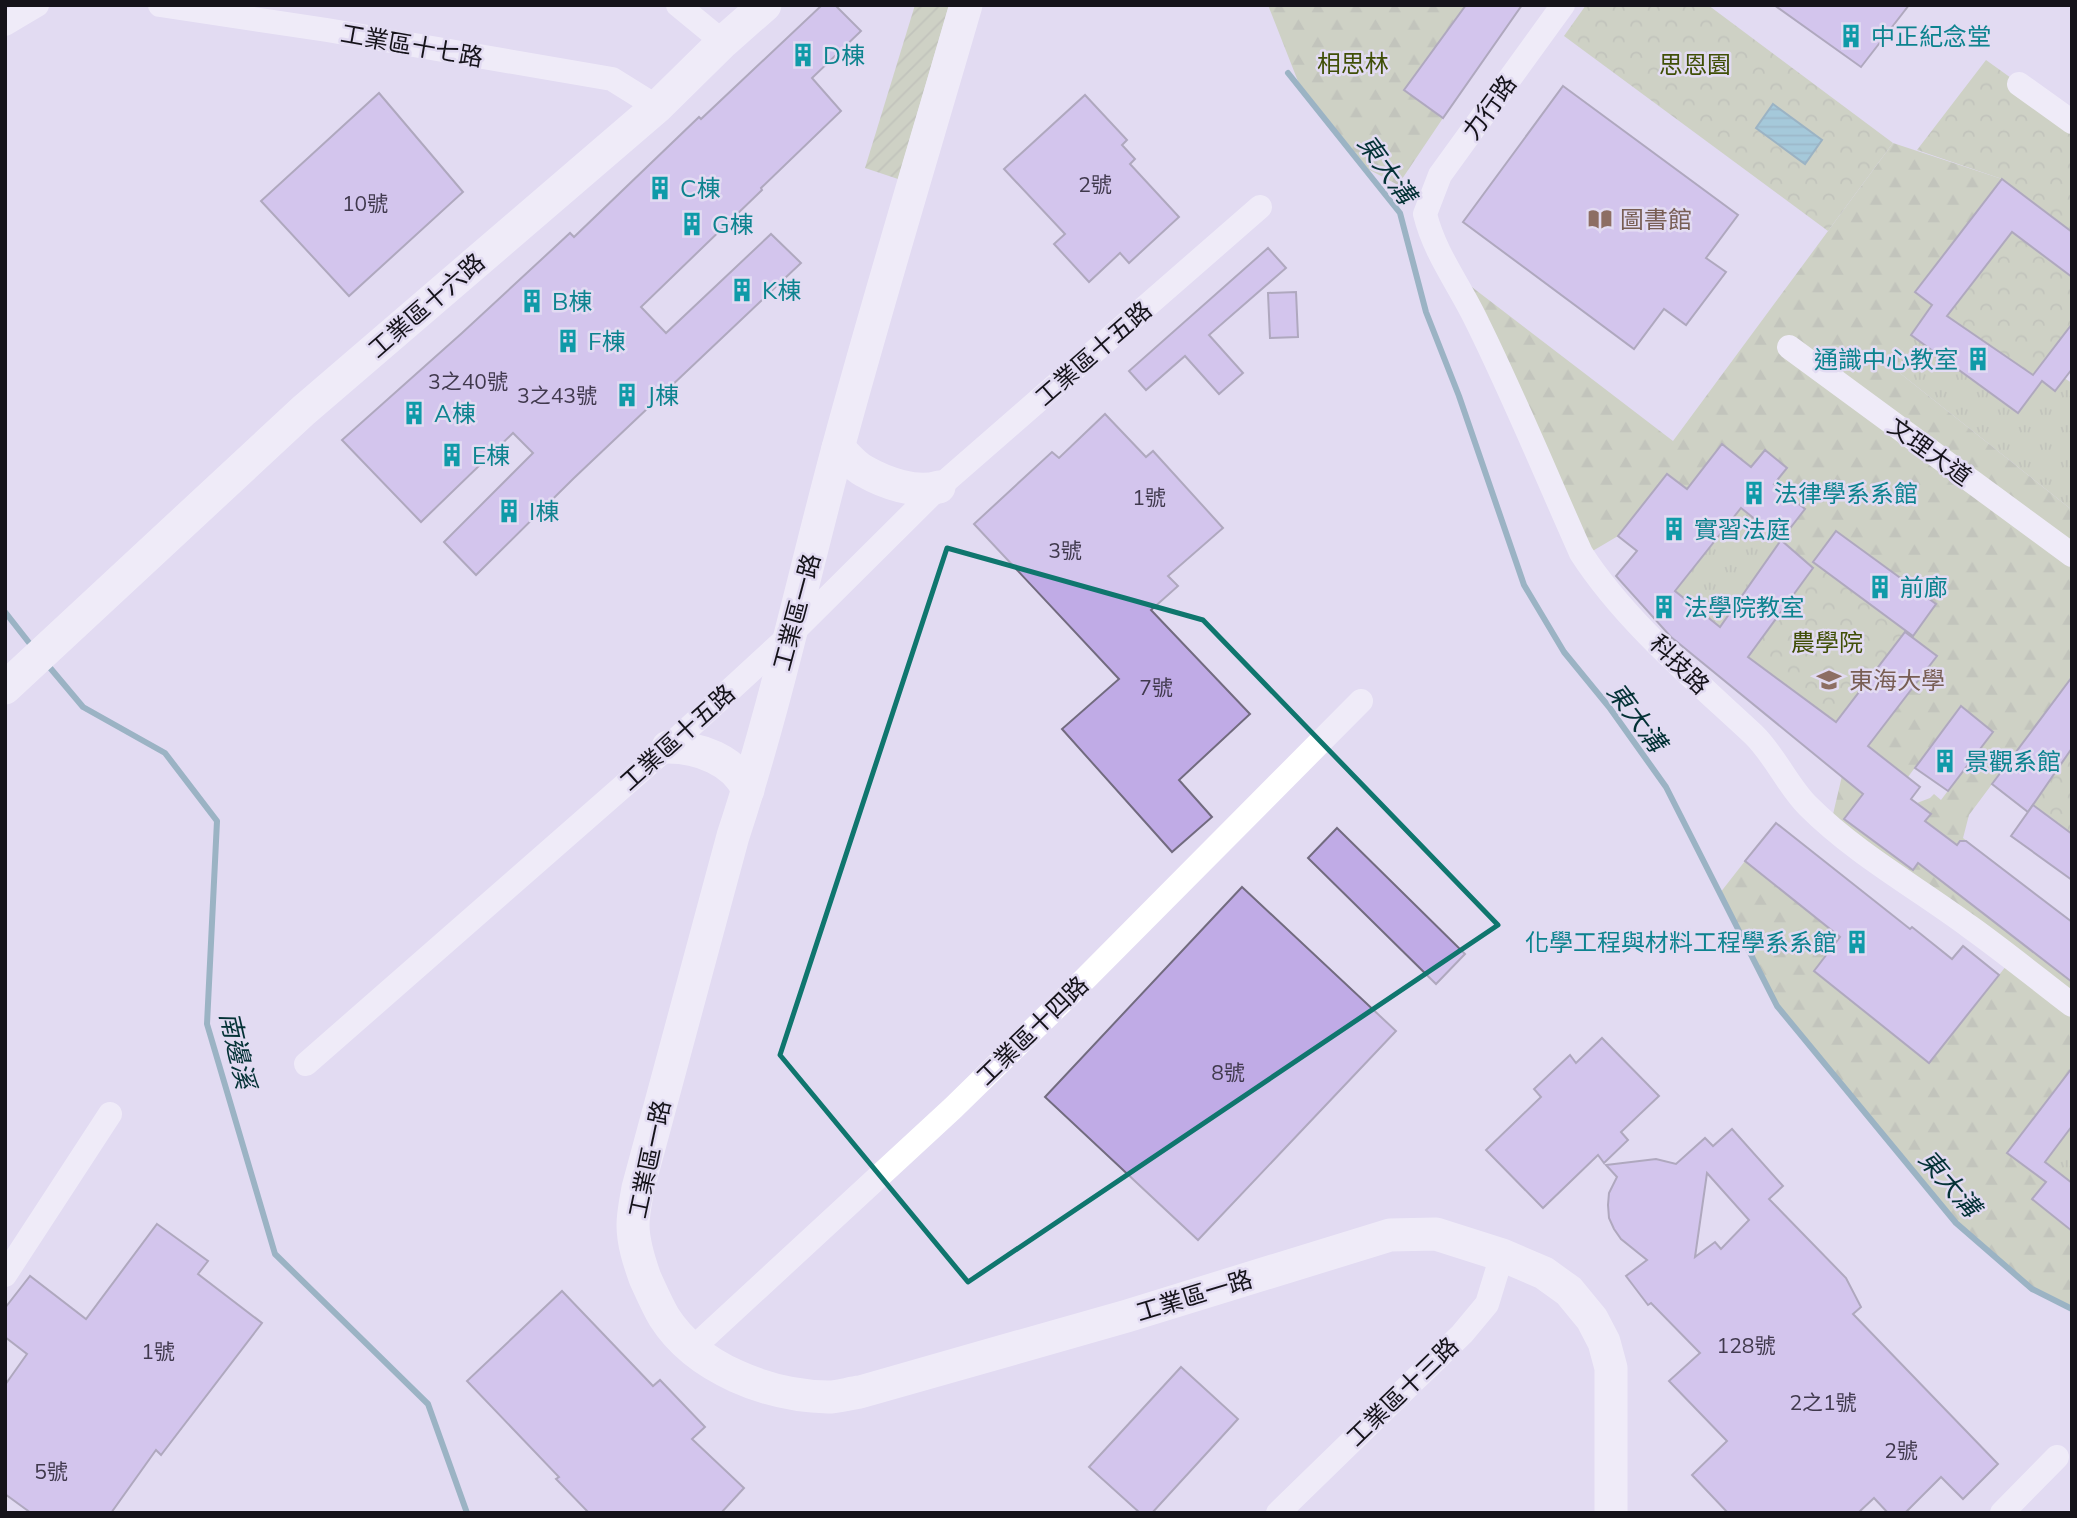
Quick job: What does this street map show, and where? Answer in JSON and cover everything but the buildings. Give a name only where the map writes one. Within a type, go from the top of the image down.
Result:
[{"type":"street","points":[[5,24],[37,5]]},
{"type":"street","name":"工業區十七路","points":[[160,5],[327,30],[612,79],[657,107]]},
{"type":"street","points":[[678,5],[723,42]]},
{"type":"street","name":"工業區十六路","points":[[5,688],[303,411],[657,107],[765,5]]},
{"type":"street","name":"工業區一路","points":[[965,5],[838,448],[792,633],[733,836],[638,1188],[633,1226],[638,1260],[649,1288],[665,1318],[692,1349],[715,1365],[752,1382],[782,1391],[831,1397],[860,1392],[1126,1316],[1390,1236],[1436,1234],[1502,1255],[1544,1273],[1569,1291],[1592,1319],[1604,1342],[1611,1368],[1611,1513]]},
{"type":"street","name":"力行路","points":[[1425,214],[1440,174],[1563,5]]},
{"type":"street","points":[[2019,84],[2072,122]]},
{"type":"street","name":"工業區十五路","points":[[306,1064],[668,747],[792,633],[939,487],[1259,207]]},
{"type":"street","name":"科技路","points":[[1425,214],[1443,262],[1469,304],[1511,392],[1581,553],[1595,575],[1625,610],[1758,739],[1805,804],[1908,886],[1971,927],[2072,1005]]},
{"type":"street","name":"文理大道","points":[[1788,347],[2072,555]]},
{"type":"street","points":[[838,448],[862,471],[899,486],[928,491],[939,487]]},
{"type":"street","name":"工業區十四路","points":[[692,1349],[953,1108],[1361,701]]},
{"type":"street","points":[[668,747],[710,754],[734,771],[744,781],[748,790]]},
{"type":"street","points":[[5,1275],[110,1114]]},
{"type":"street","name":"工業區十三路","points":[[1278,1513],[1462,1334],[1487,1304],[1502,1255]]},
{"type":"street","points":[[2002,1513],[2057,1457]]},
{"type":"highlighted area","points":[[947,548],[1203,620],[1498,925],[968,1282],[780,1055]]},
{"type":"green space","points":[[915,5],[949,5],[898,179],[865,168]]},
{"type":"green space","name":"相思林","points":[[1268,5],[1466,5],[1404,90],[1443,118],[1398,185],[1366,168],[1303,94]]},
{"type":"green space","name":"思恩園","points":[[1586,5],[1708,5],[1893,143],[1828,231],[1564,36]]},
{"type":"green space","points":[[1986,60],[2072,122],[2072,232],[2002,179],[1917,150]]},
{"type":"green space","points":[[1893,143],[2002,179],[1915,292],[1932,305],[1891,366],[2072,510],[2072,684],[2068,682],[1969,815],[1963,838],[2072,922],[2072,1068],[2035,1174],[2055,1170],[2032,1199],[2072,1231],[2072,1309],[2032,1289],[1956,1223],[1777,1006],[1720,893],[1745,861],[1840,937],[1814,971],[1929,1062],[2011,960],[1830,827],[1842,776],[1897,818],[1912,799],[1917,803],[1934,794],[1941,800],[1992,732],[1960,706],[1908,777],[1868,746],[1937,657],[1911,636],[1935,604],[1814,562],[1813,568],[1781,540],[1805,509],[1774,484],[1787,468],[1765,450],[1751,467],[1722,445],[1687,489],[1667,474],[1618,536],[1579,559],[1434,258],[1673,441]]},
{"type":"green space","points":[[2012,232],[2072,277],[2072,324],[2033,375],[1947,316]]},
{"type":"green space","points":[[1911,335],[2018,413],[2042,381],[2055,391],[2064,378],[2072,383],[2072,510],[1891,366]]},
{"type":"green space","points":[[1698,475],[1781,540],[1720,627],[1669,586],[1681,584],[1729,523],[1687,489]]},
{"type":"green space","name":"農學院","points":[[1813,562],[1906,631],[1836,722],[1748,657],[1813,568]]},
{"type":"green space","points":[[2072,748],[2072,834],[2033,805]]},
{"type":"green space","points":[[2072,1126],[2072,1183],[2055,1170],[2036,1174]]},
{"type":"water","points":[[1773,104],[1822,140],[1805,164],[1756,128]]},
{"type":"waterway","name":"東大溝","points":[[1288,73],[1400,213],[1426,312],[1459,396],[1524,585],[1564,652],[1609,707],[1666,787],[1777,1006],[1956,1223],[2032,1289],[2072,1309]]},
{"type":"waterway","name":"南邊溪","points":[[5,612],[34,649]]},
{"type":"waterway","name":"南邊溪","points":[[46,663],[83,707],[165,753],[217,821],[207,1024],[275,1254],[428,1404],[467,1513]]},
{"type":"place","name":"中正紀念堂","points":[[1851,36]]},
{"type":"place","name":"D棟","points":[[803,55]]},
{"type":"place","name":"C棟","points":[[660,188]]},
{"type":"place","name":"圖書館","points":[[1600,219]]},
{"type":"place","name":"G棟","points":[[692,224]]},
{"type":"place","name":"K棟","points":[[742,290]]},
{"type":"place","name":"B棟","points":[[532,301]]},
{"type":"place","name":"F棟","points":[[568,341]]},
{"type":"place","name":"通識中心教室","points":[[1978,359]]},
{"type":"place","name":"J棟","points":[[627,395]]},
{"type":"place","name":"A棟","points":[[414,413]]},
{"type":"place","name":"E棟","points":[[452,455]]},
{"type":"place","name":"法律學系系館","points":[[1754,493]]},
{"type":"place","name":"I棟","points":[[509,511]]},
{"type":"place","name":"實習法庭","points":[[1674,529]]},
{"type":"place","name":"前廊","points":[[1880,587]]},
{"type":"place","name":"法學院教室","points":[[1664,607]]},
{"type":"place","name":"東海大學","points":[[1829,680]]},
{"type":"place","name":"景觀系館","points":[[1945,761]]},
{"type":"place","name":"化學工程與材料工程學系系館","points":[[1857,942]]}]
